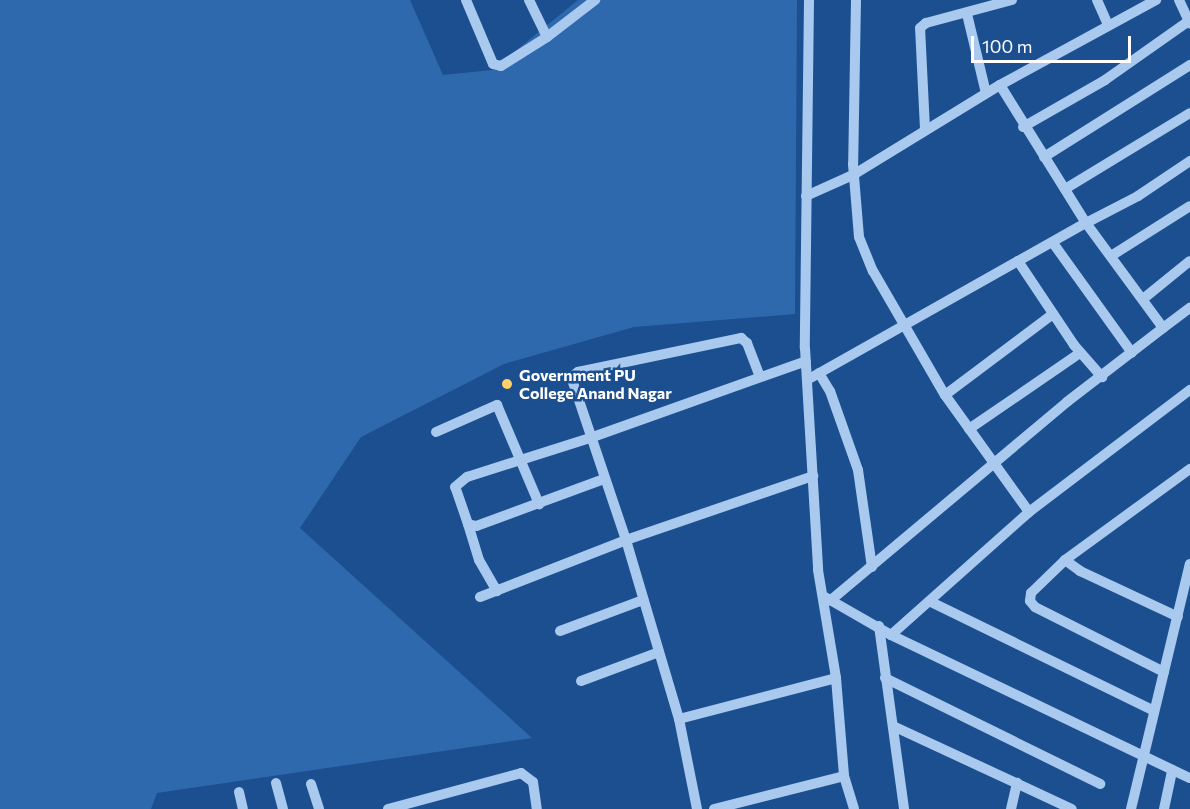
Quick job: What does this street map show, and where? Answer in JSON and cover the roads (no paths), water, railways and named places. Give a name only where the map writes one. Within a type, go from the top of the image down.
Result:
[{"type":"street","points":[[466,0],[493,64],[497,66],[547,38],[595,0]]},
{"type":"street","points":[[529,0],[547,38]]},
{"type":"street","points":[[809,0],[806,196],[807,380],[813,476],[836,678],[844,776],[854,809]]},
{"type":"street","points":[[856,0],[853,175],[859,237],[868,263],[945,395],[1029,512]]},
{"type":"street","points":[[925,129],[920,28],[930,22],[967,14],[1011,0]]},
{"type":"street","points":[[1097,0],[1108,25]]},
{"type":"street","points":[[806,196],[853,175],[986,93],[1156,0]]},
{"type":"street","points":[[1023,127],[1105,80],[1190,22],[1179,0]]},
{"type":"street","points":[[967,14],[986,93]]},
{"type":"street","points":[[1044,157],[1190,65]]},
{"type":"street","points":[[999,86],[1086,223],[1163,328]]},
{"type":"street","points":[[1065,189],[1190,113]]},
{"type":"street","points":[[807,380],[902,324],[1138,196],[1190,161]]},
{"type":"street","points":[[1112,256],[1190,206]]},
{"type":"street","points":[[1053,243],[1132,353]]},
{"type":"street","points":[[1018,261],[1080,352],[1102,377]]},
{"type":"street","points":[[1143,299],[1190,261]]},
{"type":"street","points":[[826,598],[872,567],[1067,402],[1190,308]]},
{"type":"street","points":[[945,395],[1053,314]]},
{"type":"street","points":[[697,809],[679,719],[626,540],[571,380],[578,372],[741,338],[747,343],[760,377]]},
{"type":"street","points":[[969,429],[1080,352]]},
{"type":"street","points":[[497,591],[479,560],[456,495],[456,483],[520,458],[590,438],[806,361]]},
{"type":"street","points":[[819,373],[830,391],[858,470],[872,567]]},
{"type":"street","points":[[891,635],[931,602],[1029,512],[1190,390]]},
{"type":"street","points":[[436,432],[497,405],[539,504]]},
{"type":"street","points":[[1164,672],[1032,604],[1032,591],[1065,560],[1190,469]]},
{"type":"street","points":[[480,597],[626,540],[813,476]]},
{"type":"street","points":[[468,524],[476,526],[604,479]]},
{"type":"street","points":[[1065,560],[1080,571],[1178,617]]},
{"type":"street","points":[[1131,809],[1190,564]]},
{"type":"street","points":[[826,598],[879,626],[891,635],[1190,778]]},
{"type":"street","points":[[560,631],[643,600]]},
{"type":"street","points":[[931,602],[1154,711]]},
{"type":"street","points":[[879,626],[904,809]]},
{"type":"street","points":[[582,681],[659,652]]},
{"type":"street","points":[[679,719],[836,678]]},
{"type":"street","points":[[885,678],[1100,784]]},
{"type":"street","points":[[893,726],[1017,783],[1057,805],[1072,809]]},
{"type":"street","points":[[1164,809],[1172,770]]},
{"type":"street","points":[[388,809],[443,797],[521,773],[533,782],[537,809]]},
{"type":"street","points":[[714,809],[844,776]]},
{"type":"street","points":[[276,783],[282,809]]},
{"type":"street","points":[[312,783],[319,809]]},
{"type":"street","points":[[1011,809],[1017,783]]},
{"type":"street","points":[[239,792],[243,809]]},
{"type":"street","points":[[443,797],[445,809]]},
{"type":"place","name":"Government PU College Anand Nagar","points":[[507,384]]}]
